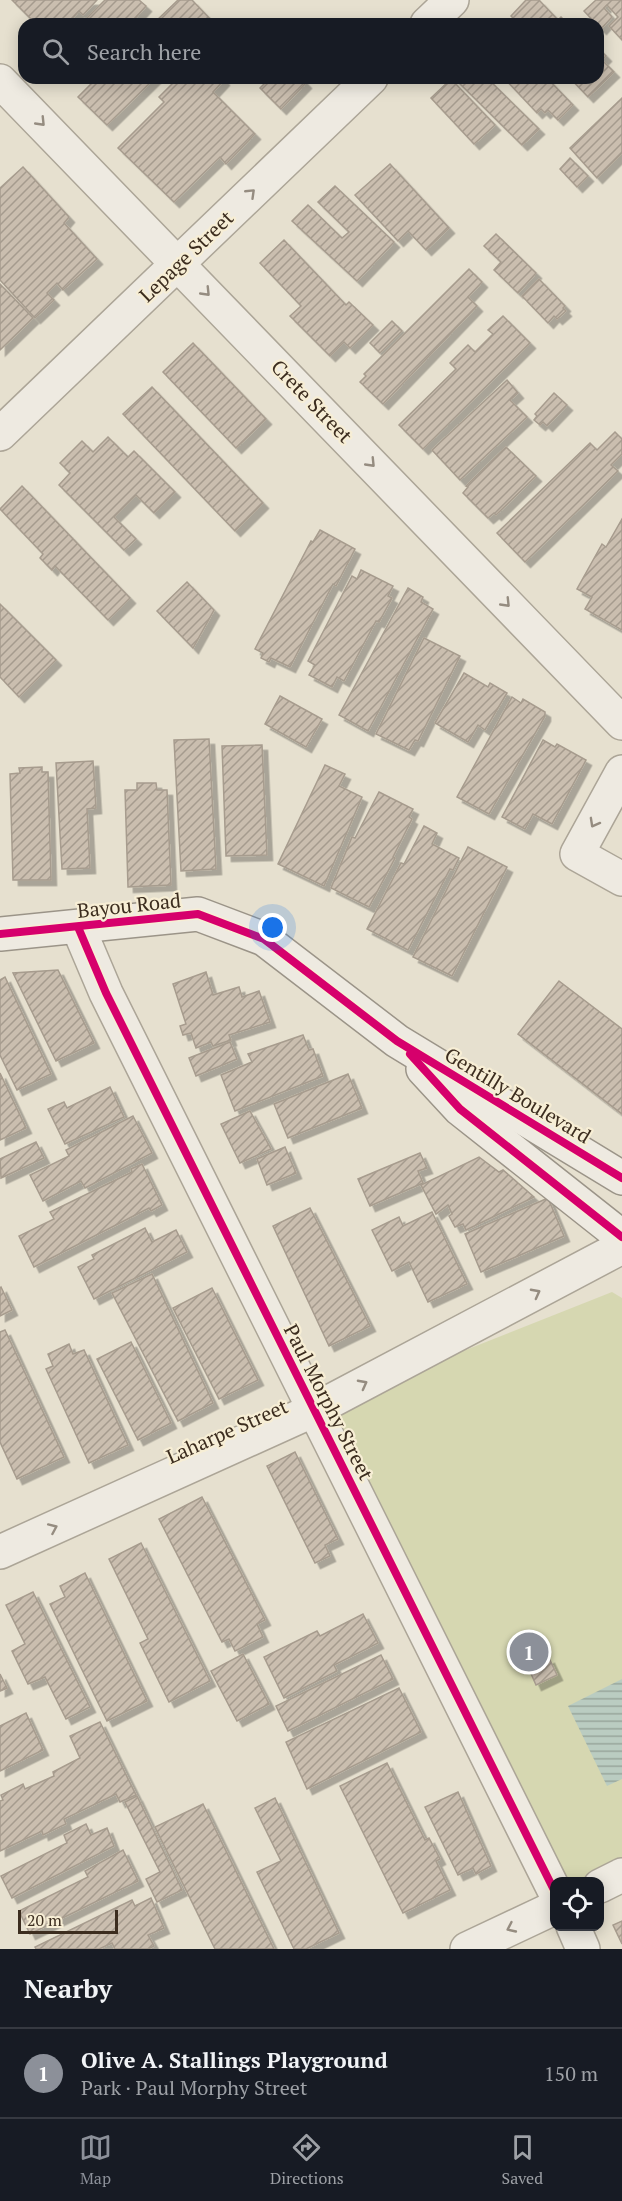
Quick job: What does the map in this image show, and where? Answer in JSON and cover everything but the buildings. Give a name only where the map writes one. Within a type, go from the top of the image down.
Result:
[{"type":"street","points":[[433,18],[452,0]]},
{"type":"street","name":"Crete Street","points":[[0,81],[622,723]]},
{"type":"street","name":"Lepage Street","points":[[0,434],[365,84]]},
{"type":"street","points":[[622,772],[576,854],[622,879]]},
{"type":"street","name":"Bayou Road","points":[[0,934],[198,914],[264,939],[316,978]]},
{"type":"street","name":"Paul Morphy Street","points":[[78,927],[106,993],[550,1880]]},
{"type":"street","name":"Gentilly Boulevard","points":[[316,978],[397,1041],[622,1178]]},
{"type":"street","name":"Gentilly Boulevard","points":[[397,1041],[460,1109],[622,1237]]},
{"type":"street","name":"Laharpe Street","points":[[0,1552],[314,1410],[622,1247]]},
{"type":"street","points":[[604,1884],[622,1875]]},
{"type":"street","points":[[467,1949],[550,1910]]},
{"type":"street","points":[[575,1931],[584,1949]]},
{"type":"green space","points":[[612,1292],[622,1298],[622,1875],[604,1881],[604,1877],[551,1877],[314,1410]]},
{"type":"shaded area","points":[[622,1679],[622,1779],[607,1786],[568,1706]]},
{"type":"cycle path","points":[[0,934],[198,914],[264,939],[397,1041],[622,1178]]},
{"type":"cycle path","points":[[78,927],[106,993],[550,1882]]},
{"type":"cycle path","points":[[410,1054],[460,1109],[622,1237]]},
{"type":"place","name":"Olive A. Stallings Playground","points":[[529,1652]]}]
